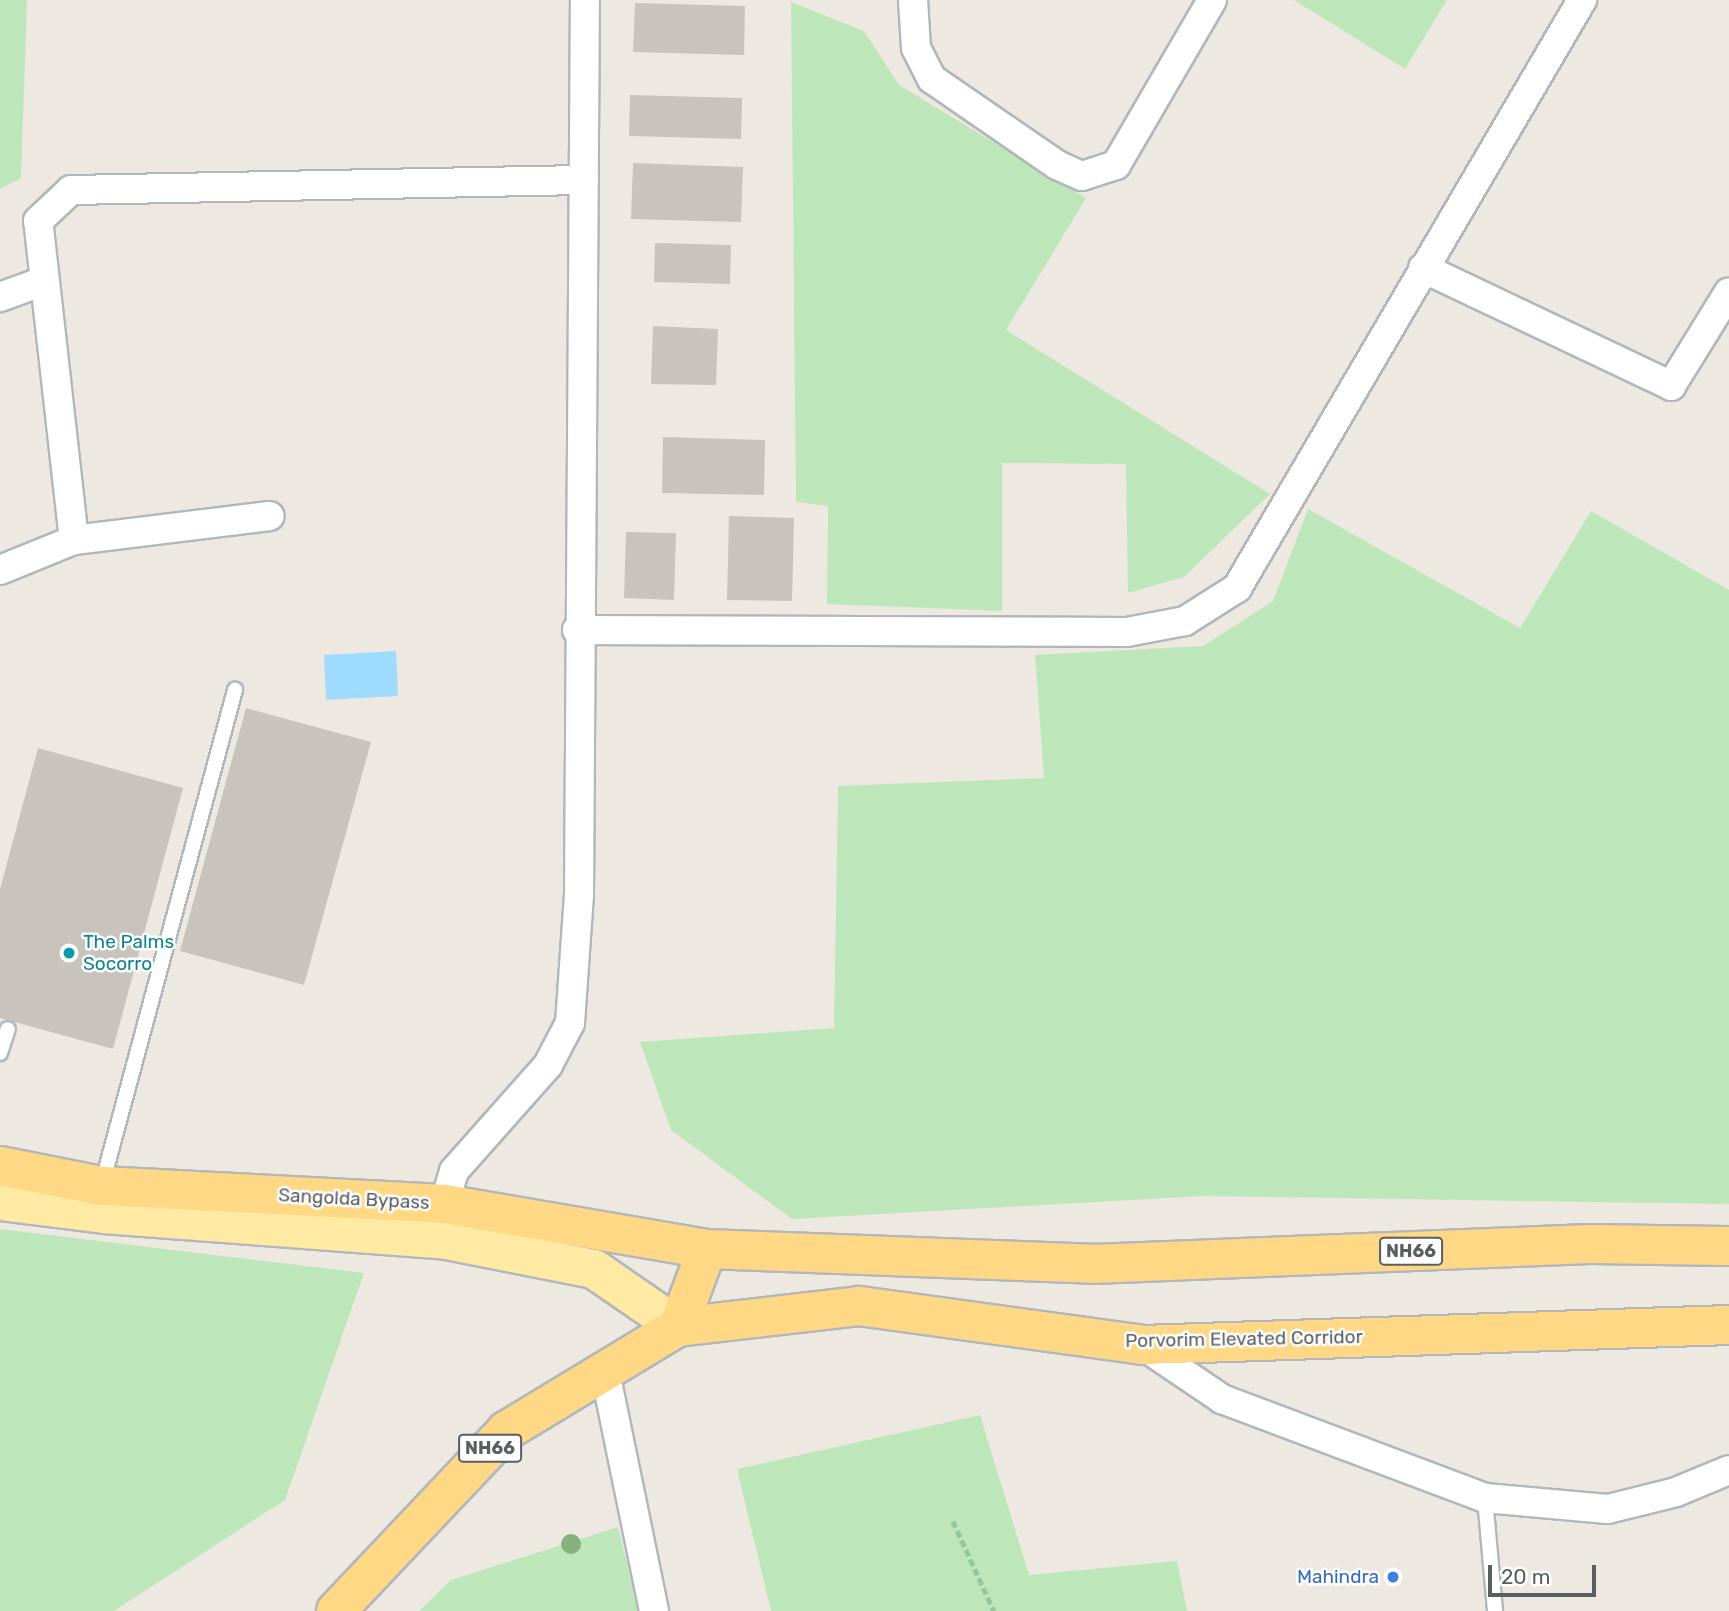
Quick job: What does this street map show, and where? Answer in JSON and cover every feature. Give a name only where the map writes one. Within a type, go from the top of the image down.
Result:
[{"type":"highway","name":"Sangolda Bypass","points":[[0,1166],[102,1186],[444,1204],[706,1249]]},
{"type":"highway","name":"NH66","points":[[706,1249],[1093,1264],[1590,1244],[1729,1246]]},
{"type":"highway","points":[[678,1327],[706,1249]]},
{"type":"highway","name":"Porvorim Elevated Corridor","points":[[678,1327],[859,1306],[1142,1345],[1729,1325]]},
{"type":"highway","name":"NH66","points":[[336,1611],[506,1431],[678,1327]]},
{"type":"main road","name":"Sangolda Bypass","points":[[0,1201],[104,1214],[460,1243],[594,1269],[678,1327]]},
{"type":"street","points":[[444,1204],[454,1171],[548,1065],[570,1023],[579,894],[578,630],[585,0]]},
{"type":"street","points":[[913,0],[916,48],[932,79],[1057,165],[1082,176],[1116,165],[1212,0]]},
{"type":"street","points":[[578,630],[1127,632],[1185,621],[1237,588],[1582,0]]},
{"type":"street","points":[[74,541],[41,282],[38,222],[71,190],[584,180]]},
{"type":"street","points":[[1423,268],[1671,386],[1729,292]]},
{"type":"street","points":[[0,297],[41,282]]},
{"type":"street","points":[[0,570],[74,541],[270,516]]},
{"type":"street","points":[[1142,1345],[1222,1399],[1485,1498],[1608,1509],[1676,1492],[1729,1470]]},
{"type":"street","points":[[605,1372],[654,1611]]},
{"type":"lane","points":[[102,1186],[234,690]]},
{"type":"lane","points":[[0,1053],[8,1030]]},
{"type":"lane","points":[[1485,1498],[1495,1611]]},
{"type":"path","points":[[953,1521],[994,1611]]},
{"type":"green space","points":[[0,0],[27,0],[21,178],[0,189]]},
{"type":"green space","points":[[1294,0],[1447,0],[1405,69]]},
{"type":"green space","points":[[791,2],[864,31],[899,85],[1086,198],[1006,330],[1270,494],[1184,577],[1128,593],[1126,464],[1002,463],[1002,611],[827,604],[828,506],[796,502]]},
{"type":"green space","points":[[1308,509],[1520,628],[1591,511],[1729,590],[1729,1204],[1203,1196],[792,1219],[671,1130],[640,1042],[834,1028],[838,786],[1044,778],[1035,655],[1203,646],[1273,601]]},
{"type":"green space","points":[[0,1229],[364,1273],[285,1500],[114,1611],[0,1611]]},
{"type":"green space","points":[[980,1415],[1029,1575],[1177,1561],[1187,1611],[771,1611],[737,1469]]},
{"type":"green space","points":[[618,1527],[639,1611],[419,1611],[451,1580]]},
{"type":"water","points":[[396,651],[398,696],[326,700],[324,655]]},
{"type":"building","points":[[635,3],[745,6],[744,55],[633,52]]},
{"type":"building","points":[[630,95],[742,98],[741,139],[629,136]]},
{"type":"building","points":[[633,163],[743,167],[741,222],[631,219]]},
{"type":"building","points":[[655,243],[731,245],[730,284],[654,282]]},
{"type":"building","points":[[653,326],[718,329],[716,385],[651,384]]},
{"type":"building","points":[[663,437],[765,440],[764,495],[662,493]]},
{"type":"building","points":[[729,516],[794,518],[792,601],[727,600]]},
{"type":"building","points":[[626,532],[676,533],[674,600],[624,598]]},
{"type":"building","points":[[246,708],[371,742],[304,985],[180,951]]},
{"type":"building","name":"The Palms Socorro","points":[[38,748],[183,788],[113,1049],[0,1018],[0,889]]},
{"type":"place","name":"The Palms Socorro","points":[[69,953]]},
{"type":"place","name":"Mahindra","points":[[1393,1577]]}]
